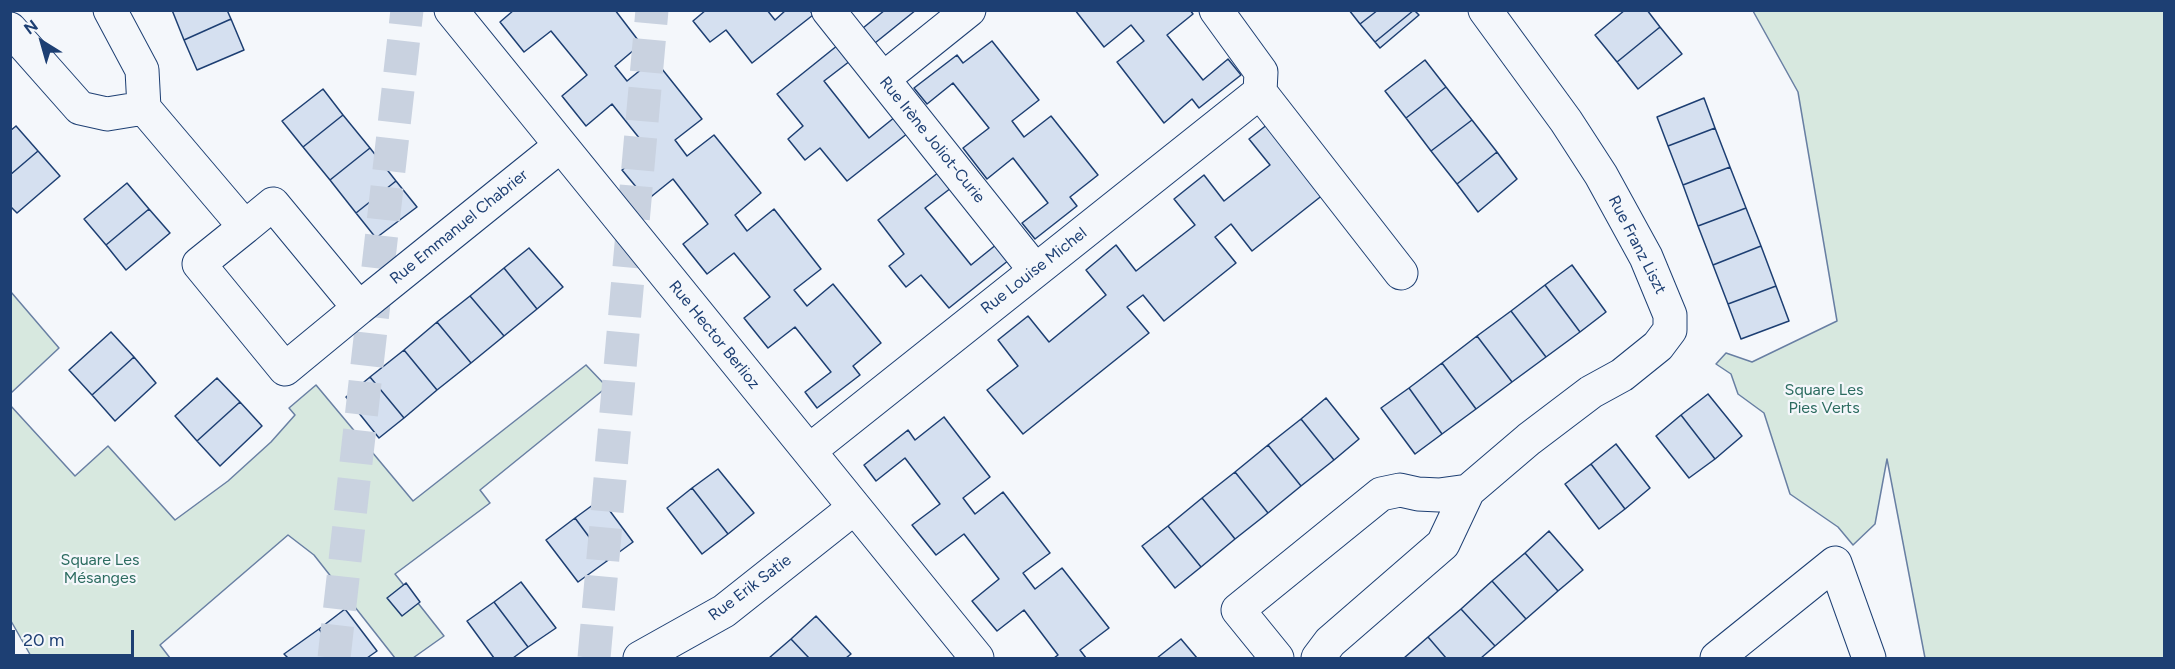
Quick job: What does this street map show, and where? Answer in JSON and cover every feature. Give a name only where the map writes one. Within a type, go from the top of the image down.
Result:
[{"type":"street","points":[[110,10],[142,70],[144,108],[245,227]]},
{"type":"street","name":"Rue Hector Berlioz","points":[[451,10],[977,658]]},
{"type":"street","name":"Rue Irène Joliot-Curie","points":[[828,10],[1035,270]]},
{"type":"street","points":[[883,79],[969,10]]},
{"type":"street","points":[[1216,10],[1261,72],[1260,92],[1401,273]]},
{"type":"street","name":"Rue Franz Liszt","points":[[1318,658],[1330,642],[1443,544],[1468,491],[1528,439],[1591,392],[1622,375],[1658,346],[1670,330],[1670,315],[1646,257],[1601,175],[1566,121],[1485,10]]},
{"type":"street","points":[[10,29],[80,108],[107,114],[144,108]]},
{"type":"street","name":"Rue Louise Michel","points":[[809,451],[1260,92]]},
{"type":"street","name":"Rue Emmanuel Chabrier","points":[[359,308],[273,204],[199,264],[285,369],[560,146]]},
{"type":"street","points":[[1277,658],[1238,610],[1381,494],[1400,490],[1439,495],[1468,491]]},
{"type":"street","name":"Rue Erik Satie","points":[[640,658],[724,611],[854,508]]},
{"type":"street","points":[[1717,658],[1835,563],[1869,658]]},
{"type":"green space","name":"Square Les Pies Verts","points":[[1753,11],[2164,11],[2164,658],[1925,658],[1887,459],[1875,524],[1853,545],[1838,527],[1790,494],[1764,413],[1738,394],[1731,374],[1716,364],[1726,353],[1752,362],[1837,321],[1798,92]]},
{"type":"green space","points":[[11,292],[59,348],[10,393]]},
{"type":"green space","name":"Square Les Mésanges","points":[[586,365],[607,387],[480,490],[490,503],[395,574],[444,636],[413,658],[395,658],[314,555],[288,535],[160,645],[170,658],[32,658],[11,621],[10,405],[75,476],[108,446],[175,520],[228,481],[271,442],[295,415],[289,408],[316,385],[413,501]]},
{"type":"building","points":[[172,10],[227,10],[231,19],[184,40]]},
{"type":"building","points":[[514,10],[615,10],[641,44],[615,66],[627,81],[654,59],[702,119],[675,140],[687,156],[714,135],[761,193],[735,215],[747,231],[774,209],[821,269],[794,290],[807,306],[833,284],[881,343],[853,366],[860,375],[817,408],[805,392],[831,372],[795,327],[768,348],[744,318],[770,297],[734,253],[707,274],[683,244],[708,224],[673,179],[647,200],[622,170],[648,149],[612,104],[586,126],[562,96],[587,75],[551,31],[524,52],[500,22]]},
{"type":"building","points":[[706,10],[767,10],[775,20],[786,10],[810,10],[813,15],[752,63],[726,30],[710,42],[693,21]]},
{"type":"building","points":[[885,10],[916,10],[875,43],[863,28]]},
{"type":"building","points":[[1075,10],[1190,10],[1193,14],[1167,35],[1203,80],[1228,59],[1241,75],[1199,108],[1192,99],[1164,123],[1117,62],[1144,41],[1131,25],[1104,47]]},
{"type":"building","points":[[1349,10],[1378,10],[1360,24]]},
{"type":"building","points":[[1378,10],[1414,10],[1375,42],[1360,24]]},
{"type":"building","points":[[1414,10],[1419,15],[1380,48],[1375,42]]},
{"type":"building","points":[[1625,10],[1647,10],[1660,27],[1617,62],[1595,35]]},
{"type":"building","points":[[231,19],[244,50],[197,70],[184,40]]},
{"type":"building","points":[[1660,27],[1682,54],[1638,89],[1617,62]]},
{"type":"building","points":[[992,41],[1039,100],[1012,121],[1024,137],[1051,116],[1098,175],[1070,197],[1077,206],[1035,239],[1022,223],[1048,203],[1013,158],[987,179],[963,148],[989,128],[953,83],[927,104],[914,88],[957,55],[963,63]]},
{"type":"building","points":[[838,45],[850,61],[824,81],[869,138],[895,117],[908,133],[847,181],[820,148],[805,160],[788,139],[803,126],[777,94]]},
{"type":"building","points":[[1425,60],[1446,87],[1406,118],[1385,91]]},
{"type":"building","points":[[1446,87],[1472,120],[1431,151],[1406,118]]},
{"type":"building","points":[[323,89],[343,115],[303,147],[282,121]]},
{"type":"building","points":[[1704,98],[1715,128],[1668,146],[1657,117]]},
{"type":"building","points":[[343,115],[370,148],[330,180],[303,147]]},
{"type":"building","points":[[1472,120],[1497,152],[1457,184],[1431,151]]},
{"type":"building","points":[[1268,124],[1324,194],[1252,251],[1231,224],[1215,237],[1236,263],[1164,321],[1143,295],[1127,307],[1149,333],[1023,434],[987,390],[1018,366],[998,340],[1028,316],[1049,342],[1106,295],[1086,270],[1116,245],[1136,271],[1195,225],[1174,199],[1204,175],[1224,201],[1270,165],[1249,139]]},
{"type":"building","points":[[16,126],[38,151],[10,175],[10,131]]},
{"type":"building","points":[[1715,128],[1730,167],[1683,185],[1668,146]]},
{"type":"building","points":[[370,148],[396,181],[356,213],[330,180]]},
{"type":"building","points":[[38,151],[60,176],[17,213],[10,206],[10,175]]},
{"type":"building","points":[[1497,152],[1517,179],[1478,212],[1457,184]]},
{"type":"building","points":[[1730,167],[1746,208],[1698,226],[1683,185]]},
{"type":"building","points":[[939,172],[951,188],[925,208],[971,265],[997,244],[1009,260],[949,308],[921,275],[906,287],[889,266],[904,254],[878,220]]},
{"type":"building","points":[[396,181],[417,207],[376,238],[356,213]]},
{"type":"building","points":[[127,183],[149,209],[106,245],[84,219]]},
{"type":"building","points":[[1746,208],[1761,246],[1713,265],[1698,226]]},
{"type":"building","points":[[149,209],[170,233],[126,270],[106,245]]},
{"type":"building","points":[[1761,246],[1776,286],[1728,304],[1713,265]]},
{"type":"building","points":[[529,248],[563,287],[537,309],[504,268]]},
{"type":"building","points":[[1572,265],[1606,312],[1580,332],[1545,285]]},
{"type":"building","points":[[504,268],[537,309],[504,336],[470,296]]},
{"type":"building","points":[[1545,285],[1580,332],[1546,357],[1511,311]]},
{"type":"building","points":[[1776,286],[1789,321],[1741,339],[1728,304]]},
{"type":"building","points":[[470,296],[504,336],[471,363],[437,322]]},
{"type":"building","points":[[1511,311],[1546,357],[1512,382],[1477,336]]},
{"type":"building","points":[[437,322],[471,363],[437,390],[404,350]]},
{"type":"building","points":[[111,332],[134,357],[92,395],[69,370]]},
{"type":"building","points":[[1477,336],[1512,382],[1476,409],[1442,363]]},
{"type":"building","points":[[404,350],[437,390],[404,418],[370,377]]},
{"type":"building","points":[[134,357],[156,383],[115,421],[92,395]]},
{"type":"building","points":[[1442,363],[1476,409],[1442,434],[1409,388]]},
{"type":"building","points":[[370,377],[404,418],[379,438],[346,397]]},
{"type":"building","points":[[217,378],[240,402],[197,441],[175,416]]},
{"type":"building","points":[[1409,388],[1442,434],[1415,454],[1381,408]]},
{"type":"building","points":[[1708,394],[1742,436],[1715,459],[1681,415]]},
{"type":"building","points":[[1326,398],[1359,439],[1334,460],[1301,419]]},
{"type":"building","points":[[240,402],[262,426],[220,466],[197,441]]},
{"type":"building","points":[[1681,415],[1715,459],[1689,478],[1656,436]]},
{"type":"building","points":[[944,417],[990,477],[963,498],[975,514],[1003,492],[1050,553],[1023,573],[1035,589],[1062,568],[1109,628],[1080,650],[1086,658],[1054,658],[1058,655],[1024,610],[997,631],[972,601],[999,579],[964,534],[936,555],[912,525],[940,504],[905,458],[876,481],[864,465],[908,430],[915,440]]},
{"type":"building","points":[[1301,419],[1334,460],[1301,486],[1268,445]]},
{"type":"building","points":[[1616,444],[1650,488],[1625,509],[1591,464]]},
{"type":"building","points":[[1268,445],[1301,486],[1268,513],[1235,472]]},
{"type":"building","points":[[1591,464],[1625,509],[1599,529],[1565,484]]},
{"type":"building","points":[[718,469],[754,513],[728,534],[692,488]]},
{"type":"building","points":[[1235,472],[1268,513],[1235,539],[1202,498]]},
{"type":"building","points":[[692,488],[728,534],[702,554],[667,508]]},
{"type":"building","points":[[1202,498],[1235,539],[1201,567],[1168,526]]},
{"type":"building","points":[[601,499],[633,542],[607,561],[575,518]]},
{"type":"building","points":[[575,518],[607,561],[578,582],[546,540]]},
{"type":"building","points":[[1168,526],[1201,567],[1175,588],[1142,546]]},
{"type":"building","points":[[1549,531],[1583,570],[1558,591],[1525,553]]},
{"type":"building","points":[[1525,553],[1558,591],[1526,619],[1492,581]]},
{"type":"building","points":[[1492,581],[1526,619],[1495,646],[1461,609]]},
{"type":"building","points":[[521,582],[556,628],[528,647],[494,602]]},
{"type":"building","points":[[406,583],[420,602],[402,616],[387,598]]},
{"type":"building","points":[[494,602],[528,647],[513,658],[494,658],[467,621]]},
{"type":"building","points":[[345,609],[377,651],[367,658],[340,658],[319,629]]},
{"type":"building","points":[[1461,609],[1495,646],[1481,658],[1446,658],[1428,637]]},
{"type":"building","points":[[816,616],[851,654],[846,658],[809,658],[791,639]]},
{"type":"building","points":[[319,629],[340,658],[288,658],[284,654]]},
{"type":"building","points":[[1428,637],[1446,658],[1404,658]]},
{"type":"building","points":[[791,639],[809,658],[769,658]]},
{"type":"building","points":[[1181,639],[1197,658],[1157,658]]},
{"type":"tunnel","points":[[334,658],[407,10]]},
{"type":"tunnel","points":[[594,658],[652,10]]}]
